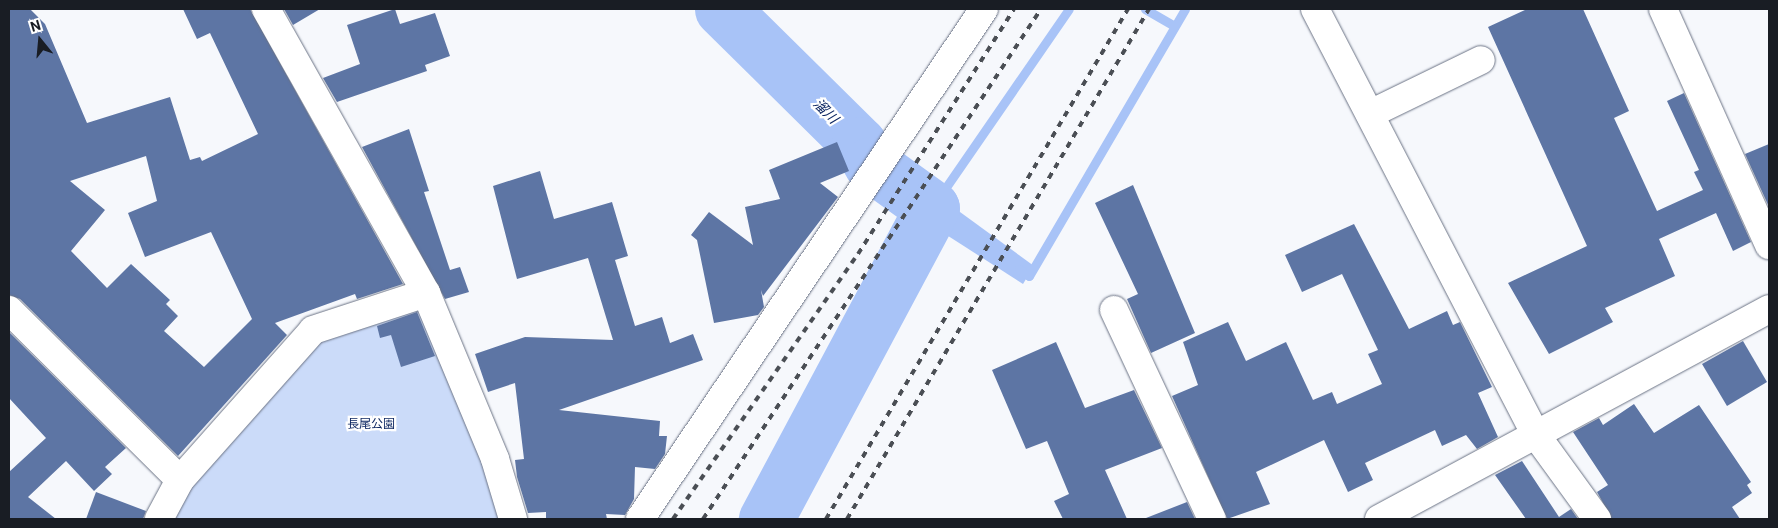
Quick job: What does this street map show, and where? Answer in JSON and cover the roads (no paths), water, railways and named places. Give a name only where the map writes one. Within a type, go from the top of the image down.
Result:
[{"type":"street","points":[[266,9],[426,293],[495,459],[513,519]]},
{"type":"street","points":[[640,519],[891,152],[984,9]]},
{"type":"street","points":[[1315,9],[1536,435],[1597,519]]},
{"type":"street","points":[[1663,9],[1769,245]]},
{"type":"street","points":[[1370,114],[1481,60]]},
{"type":"street","points":[[159,519],[180,480],[314,330],[426,293]]},
{"type":"street","points":[[1379,519],[1769,309]]},
{"type":"street","points":[[9,310],[180,480]]},
{"type":"street","points":[[1114,310],[1212,519]]},
{"type":"water","points":[[879,153],[1034,266],[1023,284],[861,180]]},
{"type":"waterway","name":"溜川","points":[[722,9],[859,144],[871,164],[932,208],[766,519]]},
{"type":"waterway","points":[[933,206],[1069,9]]},
{"type":"waterway","points":[[1145,9],[1175,26]]},
{"type":"waterway","points":[[1019,269],[1029,276],[1185,9]]},
{"type":"railway","points":[[673,519],[858,254],[1014,9]]},
{"type":"railway","points":[[703,519],[1041,9]]},
{"type":"railway","points":[[826,519],[1128,9]]},
{"type":"railway","points":[[847,519],[1149,9]]},
{"type":"park label","name":"長尾公園","points":[[371,425]]}]
